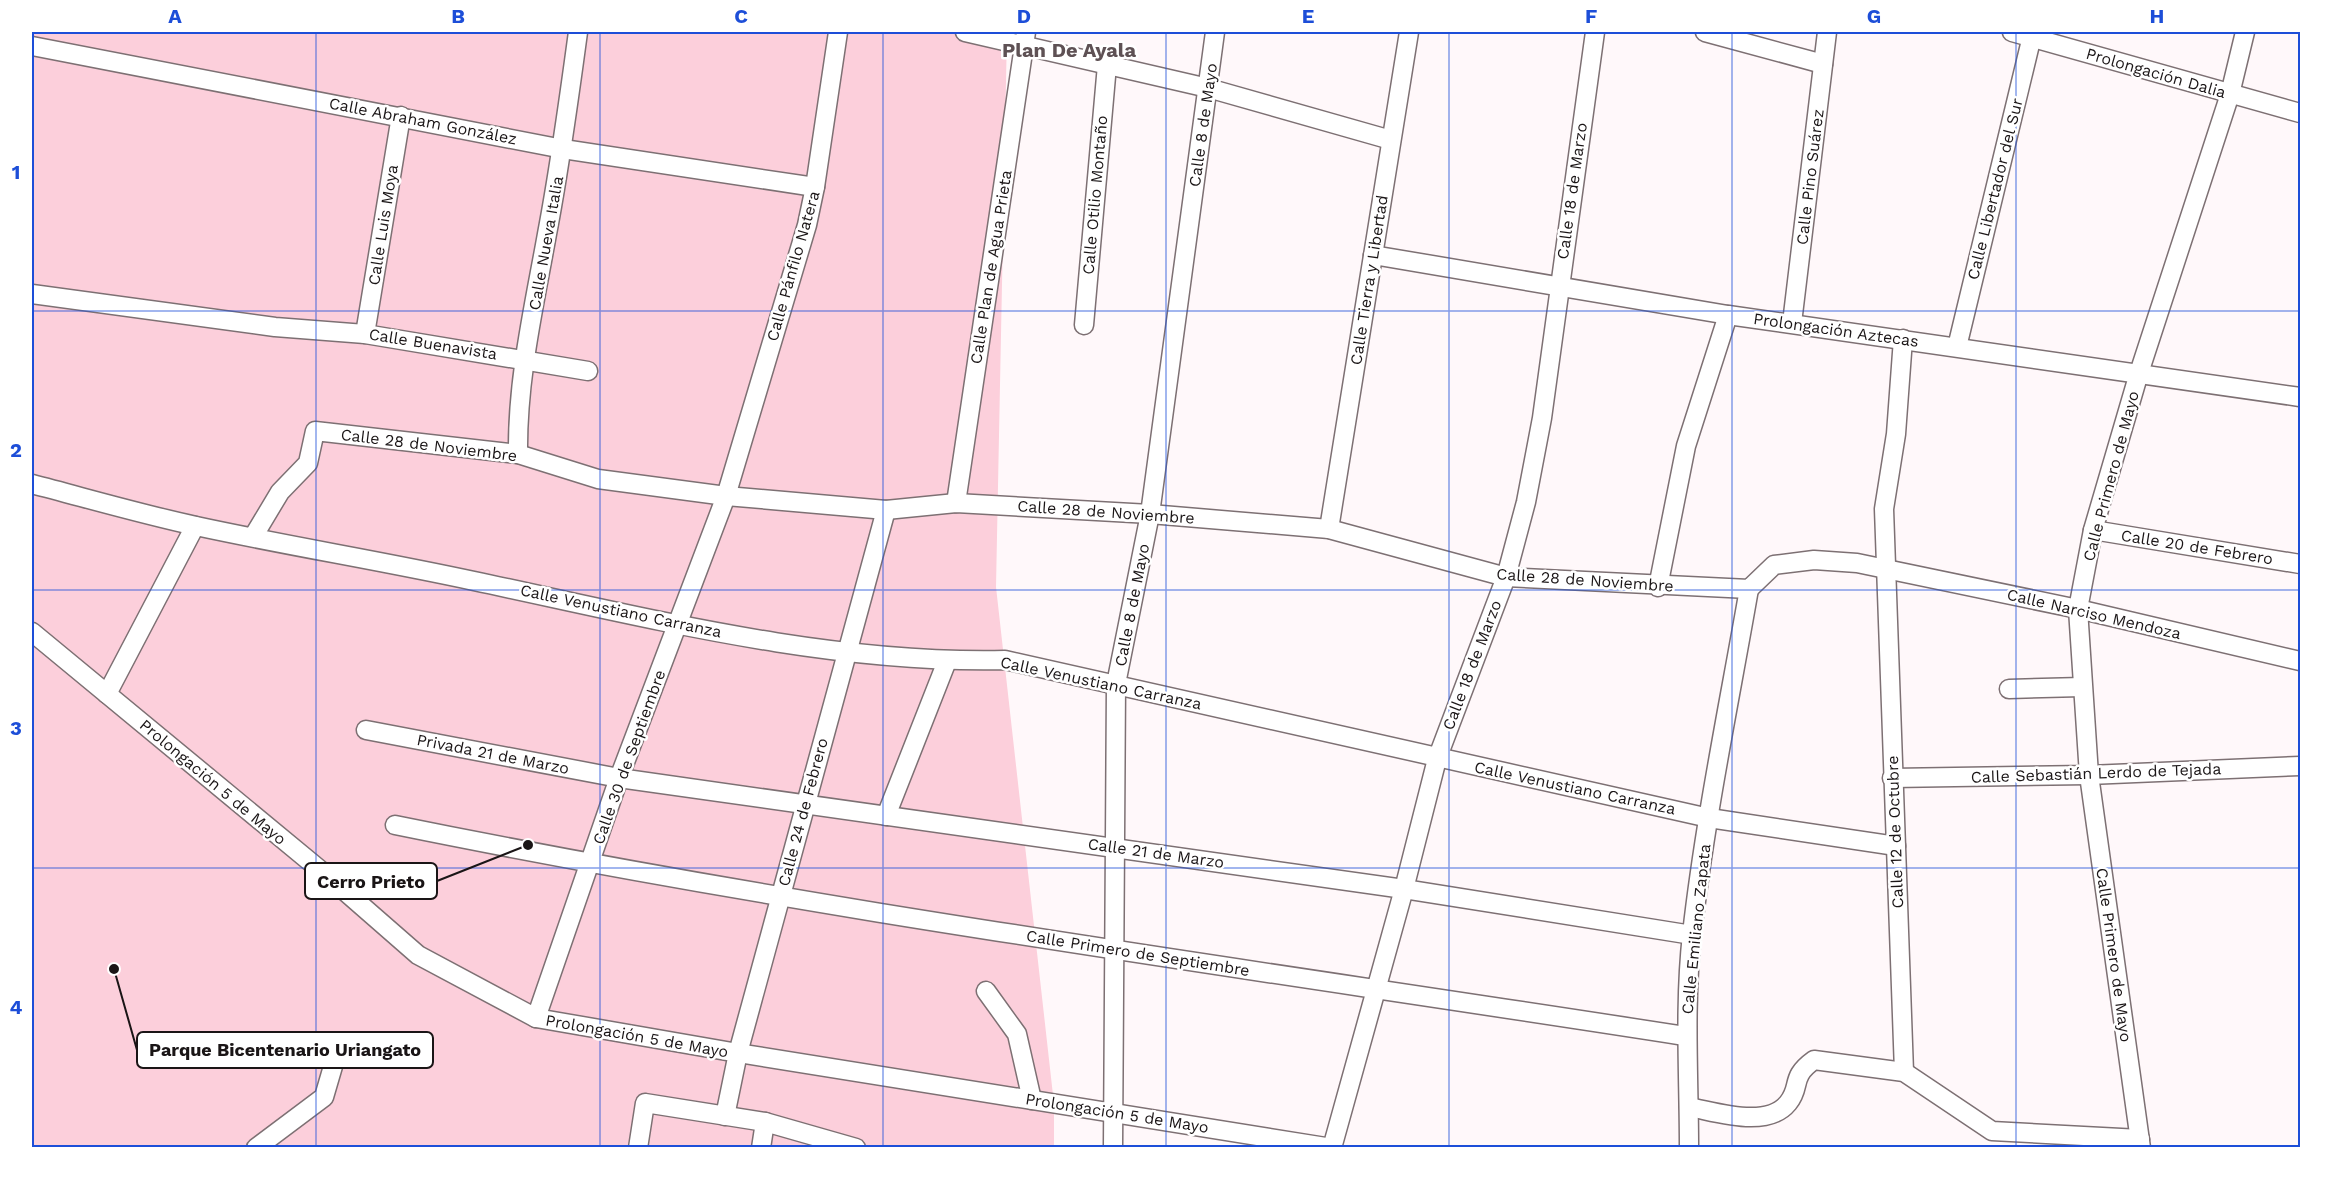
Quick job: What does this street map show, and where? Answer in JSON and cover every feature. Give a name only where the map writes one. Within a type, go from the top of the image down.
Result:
[{"type":"street","name":"Calle Nueva Italia","points":[[518,454],[518,416],[524,358],[563,148],[578,32]]},
{"type":"street","name":"Calle Pánfilo Natera","points":[[726,496],[807,225],[815,188],[838,32]]},
{"type":"street","points":[[965,32],[1025,39],[1107,65],[1208,88],[1391,140]]},
{"type":"street","name":"Calle 8 de Mayo","points":[[1113,1148],[1116,684],[1150,514],[1215,32]]},
{"type":"street","name":"Calle Tierra y Libertad","points":[[1329,529],[1409,32]]},
{"type":"street","name":"Calle 18 de Marzo","points":[[1332,1148],[1404,889],[1437,759],[1506,577],[1526,502],[1542,418],[1596,32]]},
{"type":"street","points":[[1705,32],[1823,64]]},
{"type":"street","name":"Calle Pino Suárez","points":[[1792,323],[1827,32]]},
{"type":"street","name":"Prolongación Dalia","points":[[2012,32],[2032,34],[2301,113]]},
{"type":"street","name":"Calle Primero de Mayo","points":[[2141,1143],[2089,775],[2078,609],[2093,530],[2139,373],[2230,94],[2245,32]]},
{"type":"street","name":"Calle Libertador del Sur","points":[[1957,347],[2032,34]]},
{"type":"street","name":"Calle Plan de Agua Prieta","points":[[956,503],[1025,39]]},
{"type":"street","name":"Calle Abraham González","points":[[32,46],[563,148],[815,188]]},
{"type":"street","name":"Calle Otilio Montaño","points":[[1084,325],[1107,65]]},
{"type":"street","name":"Calle Luis Moya","points":[[365,334],[401,116]]},
{"type":"street","name":"Prolongación Aztecas","points":[[1373,255],[1728,315],[2301,397]]},
{"type":"street","name":"Calle Buenavista","points":[[32,294],[275,327],[365,334],[588,370]]},
{"type":"street","points":[[1658,586],[1686,446],[1728,315]]},
{"type":"street","name":"Calle 12 de Octubre","points":[[1903,339],[1896,434],[1884,509],[1904,1072]]},
{"type":"street","name":"Calle 28 de Noviembre","points":[[253,537],[280,492],[308,463],[315,431],[518,454],[598,479],[726,496],[886,510],[956,503],[1150,514],[1329,529],[1506,577],[1749,589]]},
{"type":"street","name":"Calle Venustiano Carranza","points":[[32,484],[195,526],[357,555],[678,625],[847,653],[947,661],[1005,660],[1437,759],[1709,818],[1896,846]]},
{"type":"street","name":"Calle 30 de Septiembre","points":[[536,1018],[591,865],[619,778],[726,496]]},
{"type":"street","name":"Calle 24 de Febrero","points":[[725,1116],[738,1053],[886,510]]},
{"type":"street","points":[[107,694],[195,526]]},
{"type":"street","name":"Calle 20 de Febrero","points":[[2093,530],[2301,564]]},
{"type":"street","points":[[1749,589],[1774,565],[1814,560],[1857,563],[1886,569]]},
{"type":"street","name":"Calle Narciso Mendoza","points":[[1886,569],[2078,609],[2301,661]]},
{"type":"street","name":"Calle Emiliano Zapata","points":[[1689,1148],[1685,1036],[1692,935],[1709,818],[1749,589]]},
{"type":"street","name":"Prolongación 5 de Mayo","points":[[32,632],[418,955],[536,1018],[738,1053],[1332,1148]]},
{"type":"street","points":[[886,816],[947,661]]},
{"type":"street","points":[[2009,689],[2082,687]]},
{"type":"street","name":"Privada 21 de Marzo","points":[[366,730],[619,778]]},
{"type":"street","name":"Calle Sebastián Lerdo de Tejada","points":[[1892,778],[2089,775],[2301,766]]},
{"type":"street","name":"Calle 21 de Marzo","points":[[619,778],[1404,889],[1692,935]]},
{"type":"street","name":"Calle Primero de Septiembre","points":[[395,825],[591,865],[780,898],[1685,1036]]},
{"type":"street","points":[[986,991],[1017,1034],[1032,1100]]},
{"type":"street","points":[[256,1148],[324,1097],[336,1056]]},
{"type":"street","points":[[1689,1107],[1755,1117],[1774,1114],[1789,1102],[1800,1070],[1814,1060],[1904,1072],[1992,1131],[2141,1143]]},
{"type":"street","points":[[638,1148],[645,1103],[765,1122],[856,1148]]},
{"type":"street","points":[[761,1148],[765,1122]]},
{"type":"shaded area","points":[[32,32],[1007,32],[996,587],[1054,1104],[1054,1147],[32,1147]]},
{"type":"place","name":"Cerro Prieto","points":[[528,845]]},
{"type":"place","name":"Parque Bicentenario Uriangato","points":[[114,969]]},
{"type":"district","name":"Plan De Ayala","points":[[1069,50]]}]
